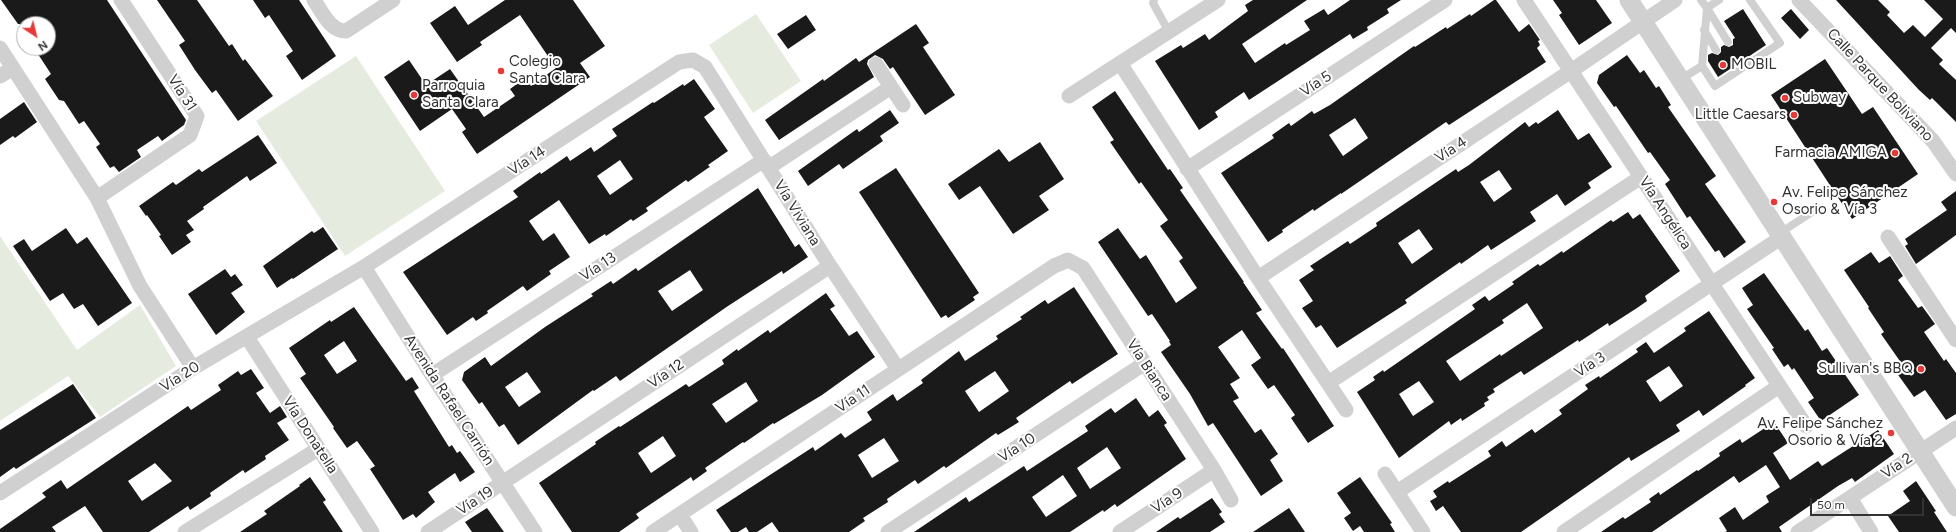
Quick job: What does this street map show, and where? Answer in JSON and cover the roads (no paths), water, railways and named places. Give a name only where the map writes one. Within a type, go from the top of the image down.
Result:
[{"type":"street","name":"Vía 31","points":[[98,198],[190,135],[197,116],[121,0]]},
{"type":"street","points":[[314,0],[333,27],[340,31],[346,31],[393,0]]},
{"type":"street","points":[[1069,96],[1218,0]]},
{"type":"street","name":"Vía 5","points":[[1187,169],[1445,0]]},
{"type":"street","name":"Vía Angélica","points":[[1524,0],[1642,177],[1711,286],[1806,426]]},
{"type":"street","points":[[1629,0],[1956,507]]},
{"type":"street","name":"Vía 4","points":[[1258,278],[1675,0]]},
{"type":"street","name":"Calle Parque Boliviano","points":[[1800,0],[1933,140],[1956,174]]},
{"type":"street","points":[[0,48],[98,198],[140,286],[193,368]]},
{"type":"street","name":"Vía Viviana","points":[[693,60],[705,67],[830,266],[898,369]]},
{"type":"street","name":"Vía 14","points":[[364,267],[679,62],[693,60]]},
{"type":"street","points":[[1120,63],[1187,169],[1346,410]]},
{"type":"street","points":[[876,64],[903,105]]},
{"type":"street","points":[[0,76],[13,68]]},
{"type":"street","name":"Vía 13","points":[[432,375],[766,164],[891,87]]},
{"type":"street","points":[[1328,383],[1642,177]]},
{"type":"street","name":"Vía 3","points":[[1397,492],[1711,286],[1781,235]]},
{"type":"street","points":[[1888,237],[1956,340]]},
{"type":"street","name":"Vía Bianca","points":[[1054,266],[1068,260],[1083,268],[1214,470],[1231,500]]},
{"type":"street","name":"Vía 12","points":[[502,483],[830,266]]},
{"type":"street","name":"Vía 11","points":[[653,532],[1054,266]]},
{"type":"street","name":"Vía 20","points":[[0,493],[193,368],[364,267]]},
{"type":"street","name":"Avenida Rafael Carrión","points":[[364,267],[432,375],[535,532]]},
{"type":"street","name":"Vía Donatella","points":[[247,337],[372,532]]},
{"type":"street","name":"Vía 10","points":[[888,532],[1145,363]]},
{"type":"street","points":[[1564,532],[1779,386]]},
{"type":"street","name":"Vía 2","points":[[1798,532],[1956,428]]},
{"type":"street","points":[[185,532],[318,448]]},
{"type":"street","name":"Vía 9","points":[[1120,532],[1214,470]]},
{"type":"street","points":[[1385,474],[1422,532]]},
{"type":"street","name":"Vía 19","points":[[428,532],[502,483]]},
{"type":"street","points":[[1850,498],[1871,532]]},
{"type":"street","points":[[680,515],[692,532]]},
{"type":"lane","points":[[1154,0],[1153,3],[1169,32]]},
{"type":"lane","points":[[1701,0],[1728,42]]},
{"type":"lane","points":[[1718,0],[1707,8],[1702,66],[1715,86],[1730,72],[1780,42],[1750,0]]},
{"type":"lane","points":[[1704,30],[1716,50]]},
{"type":"lane","points":[[1681,79],[1702,66]]},
{"type":"lane","points":[[1781,235],[1818,208]]},
{"type":"place","name":"MOBIL","points":[[1723,65]]},
{"type":"place","name":"Colegio Santa Clara","points":[[501,71]]},
{"type":"place","name":"Parroquia Santa Clara","points":[[414,95]]},
{"type":"place","name":"Subway","points":[[1785,98]]},
{"type":"place","name":"Little Caesars","points":[[1794,115]]},
{"type":"place","name":"Farmacia AMIGA","points":[[1895,153]]},
{"type":"place","name":"Av. Felipe Sánchez Osorio & Vía 3","points":[[1774,202]]},
{"type":"place","name":"Sullivan's BBQ","points":[[1921,369]]},
{"type":"place","name":"Av. Felipe Sánchez Osorio & Vía 2","points":[[1891,433]]}]
